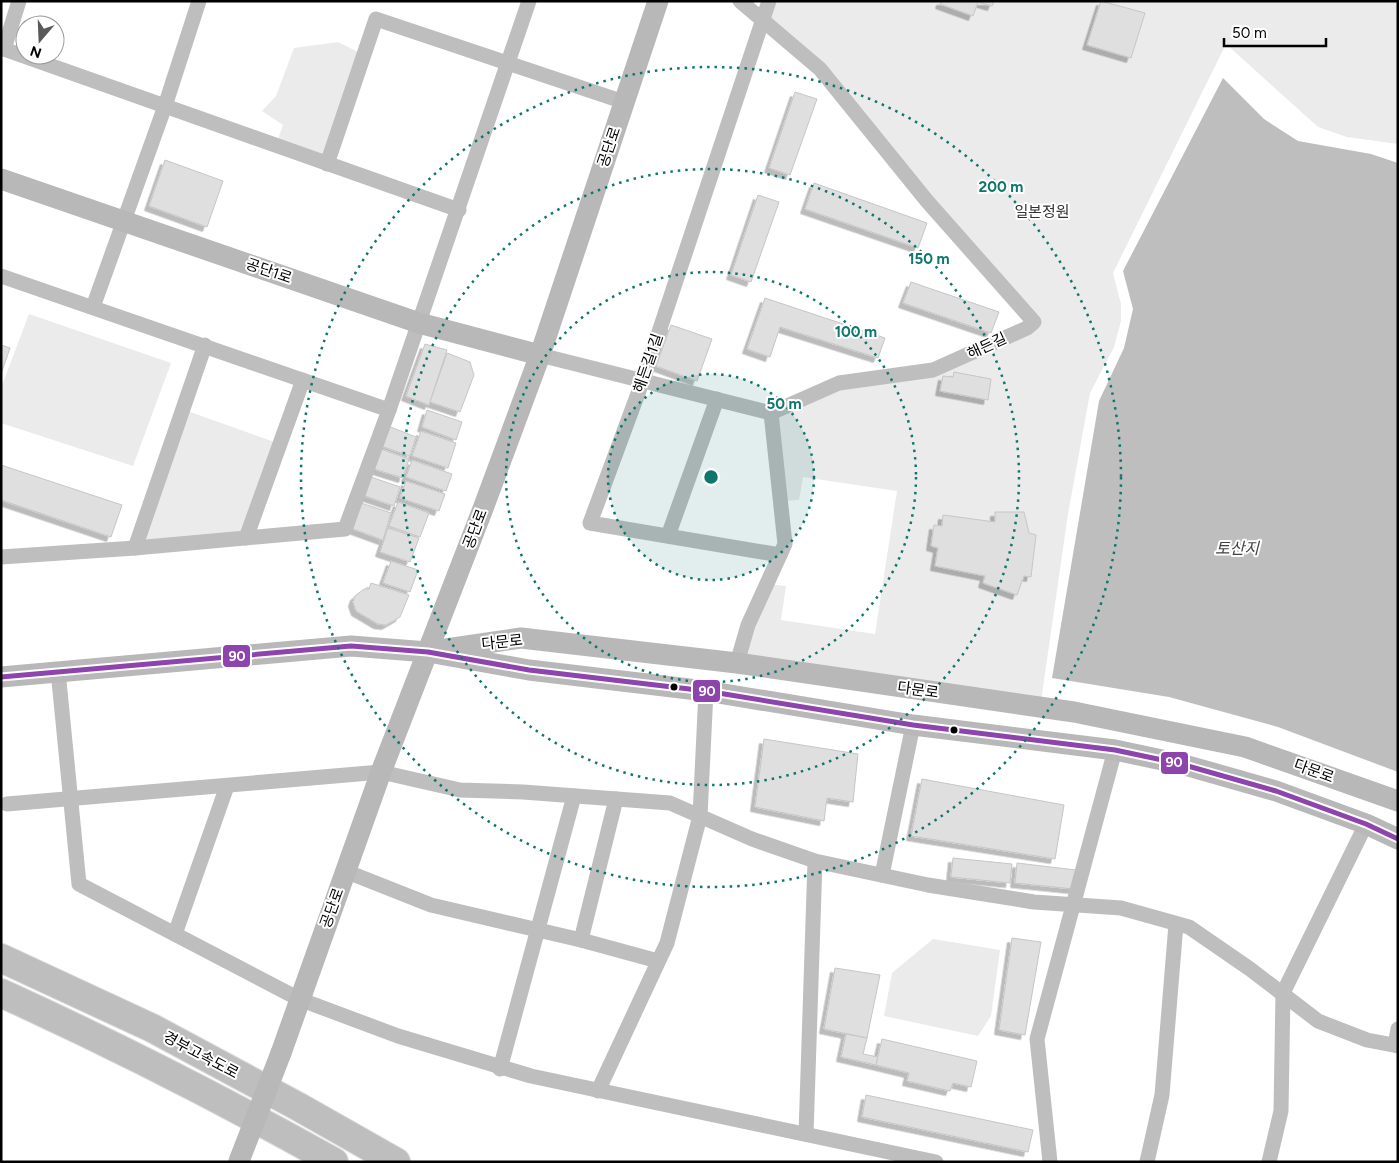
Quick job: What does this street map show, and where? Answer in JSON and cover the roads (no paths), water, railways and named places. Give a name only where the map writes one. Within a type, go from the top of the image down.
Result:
[{"type":"highway","name":"경부고속도로","points":[[1,958],[160,1033],[299,1107],[396,1162]]},
{"type":"highway","name":"경부고속도로","points":[[1,993],[141,1059],[334,1162]]},
{"type":"main road","name":"공단로","points":[[238,1161],[281,1053],[381,772],[540,355],[658,1]]},
{"type":"main road","name":"공단1로","points":[[1,179],[419,323],[540,355]]},
{"type":"main road","name":"다문로","points":[[428,652],[521,638],[737,663],[1074,712],[1245,746],[1398,802]]},
{"type":"main road","name":"다문로","points":[[1,676],[351,646],[428,652],[529,670],[706,691],[913,725],[1115,750],[1181,764],[1276,790],[1366,824],[1398,839]]},
{"type":"street","points":[[19,1],[2,48],[458,210]]},
{"type":"street","points":[[92,307],[166,106],[199,1]]},
{"type":"street","points":[[1,557],[135,548],[345,529],[390,410],[529,1]]},
{"type":"street","name":"해든길","points":[[740,1],[820,69],[927,201],[1034,322],[1020,331],[933,370],[839,383],[771,413]]},
{"type":"street","name":"해든길1길","points":[[769,1],[642,380],[590,523],[780,555]]},
{"type":"street","points":[[327,164],[376,19],[507,65],[624,102]]},
{"type":"street","points":[[1,276],[390,410]]},
{"type":"street","points":[[135,548],[205,346]]},
{"type":"street","points":[[540,355],[771,413],[785,544],[748,624],[737,663]]},
{"type":"street","points":[[246,538],[303,380]]},
{"type":"street","points":[[668,536],[717,399]]},
{"type":"street","points":[[58,671],[79,884],[299,999],[398,1036],[500,1068],[598,1091],[936,1162]]},
{"type":"street","points":[[598,1091],[667,943],[700,816],[706,691]]},
{"type":"street","points":[[882,875],[913,725]]},
{"type":"street","points":[[1050,1162],[1037,1039],[1115,750]]},
{"type":"street","points":[[3,807],[381,772],[460,790],[523,792],[670,803],[752,840],[815,861],[1034,902],[1120,908],[1188,927],[1283,993],[1318,1021],[1367,1040],[1396,1046],[1398,1029]]},
{"type":"street","points":[[175,934],[227,786]]},
{"type":"street","points":[[500,1068],[574,796]]},
{"type":"street","points":[[582,940],[616,799]]},
{"type":"street","points":[[1269,1162],[1281,1111],[1283,993],[1366,824]]},
{"type":"street","points":[[806,1134],[815,861]]},
{"type":"street","points":[[345,871],[431,906],[582,940],[658,962]]},
{"type":"street","points":[[1147,1162],[1162,1095],[1176,924]]},
{"type":"water","name":"토산지","points":[[1223,78],[1264,119],[1298,141],[1371,154],[1398,163],[1398,772],[1278,727],[1169,697],[1052,678],[1099,401],[1124,348],[1133,309],[1123,271]]},
{"type":"park label","name":"일본정원","points":[[1042,212]]}]
